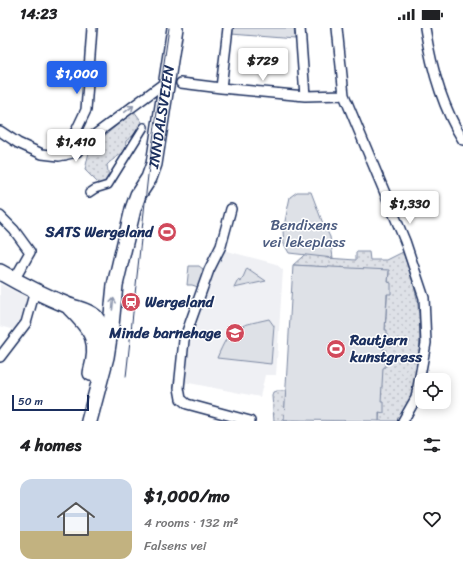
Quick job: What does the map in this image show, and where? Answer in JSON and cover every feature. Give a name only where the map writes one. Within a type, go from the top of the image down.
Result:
[{"type":"main road","name":"INNDALSVEIEN","points":[[106,357],[115,285],[136,200],[149,178],[154,164],[174,82],[175,28]]},
{"type":"main road","points":[[0,272],[66,305],[89,313],[98,321],[104,337],[106,357],[89,421]]},
{"type":"main road","points":[[66,305],[87,326],[94,342],[96,354],[79,421]]},
{"type":"street","points":[[64,155],[65,147],[76,131],[86,110],[92,28]]},
{"type":"street","points":[[221,88],[228,28]]},
{"type":"street","points":[[300,28],[305,96]]},
{"type":"street","points":[[337,28],[344,95],[405,241],[424,298],[426,343],[418,392],[403,421]]},
{"type":"street","points":[[425,28],[437,80],[451,118],[463,140]]},
{"type":"street","points":[[0,131],[32,150],[52,156],[77,152],[87,142],[174,82],[305,96],[344,95]]},
{"type":"street","points":[[89,193],[108,185],[144,127]]},
{"type":"street","points":[[231,209],[221,246],[209,270],[184,340],[179,388],[180,399],[188,404],[250,421]]},
{"type":"street","points":[[0,216],[14,230],[30,252],[14,280]]},
{"type":"street","points":[[0,357],[26,323],[33,298],[37,291]]},
{"type":"shaded area","name":"Minde barnehage","points":[[223,250],[276,264],[283,270],[276,375],[265,375],[260,397],[184,382],[185,350]]},
{"type":"shaded area","points":[[0,284],[32,300],[20,331],[0,326]]},
{"type":"green space","points":[[232,28],[294,28],[295,39],[231,34]]},
{"type":"green space","points":[[134,111],[143,125],[140,130],[126,141],[124,152],[107,165],[109,178],[107,181],[99,184],[85,170],[89,152],[97,142]]},
{"type":"green space","name":"Bendixens vei lekeplass","points":[[297,192],[311,192],[330,237],[333,258],[289,253],[284,244],[283,231],[290,197]]},
{"type":"green space","points":[[311,249],[322,249],[327,258],[356,260],[356,252],[369,252],[370,260],[387,260],[403,252],[413,281],[417,299],[420,329],[415,382],[412,394],[399,421],[379,421],[389,271],[293,265]]},
{"type":"green space","name":"Rautjern kunstgress","points":[[293,265],[389,270],[388,282],[391,283],[391,294],[387,294],[385,330],[387,330],[387,337],[384,337],[383,360],[385,361],[385,367],[383,368],[381,402],[384,402],[384,413],[379,412],[379,421],[284,420]]},
{"type":"green space","points":[[189,266],[199,266],[203,269],[203,275],[198,287],[187,285]]},
{"type":"green space","points":[[247,268],[266,281],[234,288],[238,280],[241,282]]},
{"type":"green space","points":[[269,319],[274,326],[271,364],[217,358],[226,339],[236,329],[241,326]]},
{"type":"green space","points":[[286,391],[284,420],[301,421],[274,421],[272,396],[273,392]]},
{"type":"tram line","points":[[126,377],[148,175],[169,28]]},
{"type":"place","name":"SATS Wergeland","points":[[167,232]]},
{"type":"place","name":"Wergeland","points":[[131,302]]},
{"type":"place","name":"Minde barnehage","points":[[235,333]]},
{"type":"place","name":"Rautjern kunstgress","points":[[336,349]]}]
